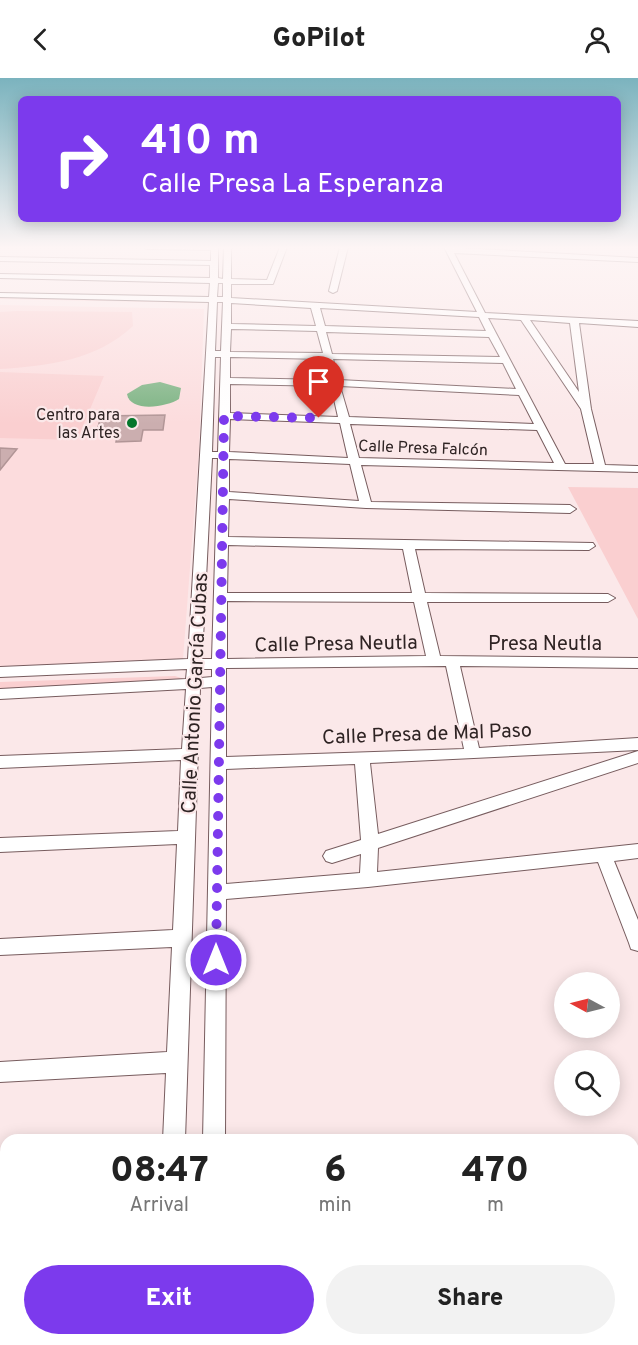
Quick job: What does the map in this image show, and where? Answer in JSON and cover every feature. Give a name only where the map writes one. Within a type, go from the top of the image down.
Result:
[{"type":"street","name":"Calle Antonio García Cubas","points":[[214,1134],[219,682],[225,455],[224,381],[218,354],[225,326],[223,306]]},
{"type":"street","name":"Calle Antonio García Cubas","points":[[174,1134],[189,754],[206,454],[223,306]]},
{"type":"street","points":[[315,306],[366,505]]},
{"type":"street","points":[[318,306],[638,324]]},
{"type":"street","points":[[476,306],[562,468]]},
{"type":"street","points":[[523,316],[586,409]]},
{"type":"street","points":[[574,320],[586,409],[601,469]]},
{"type":"street","points":[[225,326],[491,334]]},
{"type":"street","points":[[218,354],[506,360]]},
{"type":"street","points":[[224,381],[334,383],[523,392]]},
{"type":"street","points":[[224,416],[540,426]]},
{"type":"street","name":"Calle Presa Falcón","points":[[206,454],[638,470]]},
{"type":"street","points":[[223,495],[366,505],[570,509]]},
{"type":"street","points":[[223,541],[589,546]]},
{"type":"street","points":[[408,545],[435,661]]},
{"type":"street","points":[[221,597],[608,598]]},
{"type":"street","points":[[452,662],[473,753]]},
{"type":"street","name":"Calle Presa Neutla","points":[[0,672],[194,664],[452,662]]},
{"type":"street","name":"Presa Neutla","points":[[452,662],[638,663]]},
{"type":"street","points":[[0,694],[219,682]]},
{"type":"street","name":"Calle Presa de Mal Paso","points":[[218,763],[638,744]]},
{"type":"street","points":[[0,762],[189,754]]},
{"type":"street","points":[[362,758],[370,845],[368,880]]},
{"type":"street","points":[[332,856],[638,758]]},
{"type":"street","points":[[0,845],[186,837]]},
{"type":"street","points":[[217,892],[368,880],[638,851]]},
{"type":"street","points":[[603,854],[637,939]]},
{"type":"street","points":[[0,947],[181,938]]},
{"type":"street","points":[[0,1072],[177,1062]]},
{"type":"shaded area","points":[[0,306],[204,309],[199,450],[183,659],[0,668]]},
{"type":"shaded area","points":[[0,312],[132,312],[133,326],[104,347],[88,354],[54,363],[0,369]]},
{"type":"shaded area","points":[[0,372],[104,376],[77,440],[0,438]]},
{"type":"shaded area","points":[[160,382],[181,388],[179,399],[150,407],[135,404],[127,394],[142,385]]},
{"type":"shaded area","points":[[568,487],[638,488],[638,619]]},
{"type":"shaded area","points":[[175,676],[184,679],[0,689],[0,682]]},
{"type":"building","name":"Centro para las Artes","points":[[165,415],[163,430],[143,430],[141,441],[116,442],[118,431],[97,431],[101,416]]},
{"type":"building","points":[[0,448],[17,449],[0,470]]},
{"type":"place","name":"Centro para las Artes","points":[[132,423]]},
{"type":"route","points":[[216,960],[224,416],[319,418]]}]
